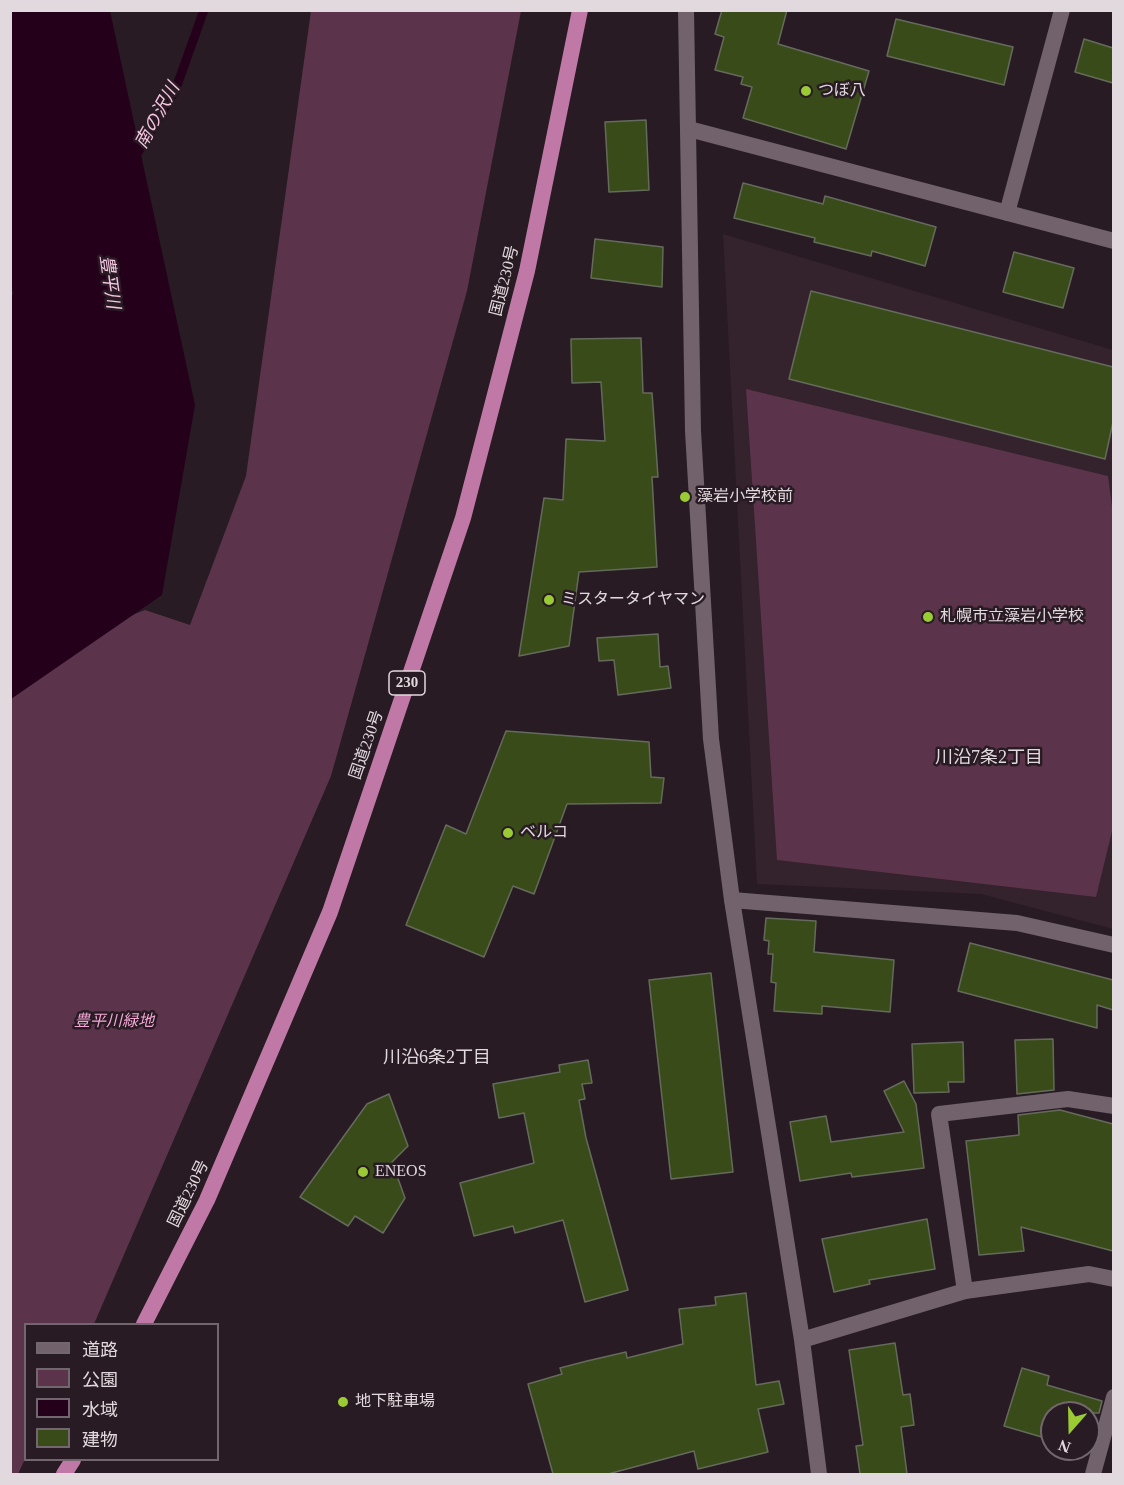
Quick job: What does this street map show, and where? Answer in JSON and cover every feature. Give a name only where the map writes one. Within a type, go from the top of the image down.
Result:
[{"type":"highway","name":"国道230号","points":[[145,1323],[207,1200],[330,912],[463,519],[527,271],[580,10]]},
{"type":"highway","points":[[64,1474],[72,1461]]},
{"type":"street","points":[[686,10],[693,431],[711,740],[732,900],[802,1340],[819,1474]]},
{"type":"street","points":[[1007,213],[1062,10]]},
{"type":"street","points":[[689,129],[1113,241]]},
{"type":"street","points":[[732,900],[1017,923],[1113,945]]},
{"type":"street","points":[[965,1292],[939,1114],[1068,1099],[1113,1107]]},
{"type":"street","points":[[802,1340],[965,1292],[1089,1274],[1113,1280]]},
{"type":"street","points":[[1093,1474],[1113,1396]]},
{"type":"shaded area","name":"札幌市立藻岩小学校","points":[[723,234],[1113,350],[1113,929],[981,894],[757,884]]},
{"type":"green space","name":"豊平川緑地","points":[[311,11],[521,11],[467,291],[331,776],[94,1323],[24,1323],[24,1461],[18,1474],[10,1474],[10,677],[58,644],[145,610],[190,625],[246,476]]},
{"type":"green space","name":"札幌市立藻岩小学校","points":[[746,389],[1108,476],[1114,522],[1114,823],[1096,897],[777,860]]},
{"type":"water","name":"豊平川","points":[[11,10],[110,11],[195,405],[162,595],[11,699],[10,298],[13,294],[10,280]]},
{"type":"building","points":[[722,10],[787,10],[778,44],[869,71],[846,149],[743,118],[752,87],[741,84],[743,77],[715,70],[724,37],[715,34]]},
{"type":"building","points":[[896,19],[1013,47],[1004,85],[887,56]]},
{"type":"building","points":[[1084,39],[1113,48],[1113,83],[1075,72]]},
{"type":"building","points":[[646,120],[649,190],[609,192],[605,122]]},
{"type":"building","points":[[743,183],[823,204],[825,196],[936,227],[925,266],[872,251],[871,256],[814,242],[815,238],[734,218]]},
{"type":"building","points":[[595,239],[663,247],[662,287],[591,278]]},
{"type":"building","points":[[1014,252],[1074,268],[1063,308],[1003,292]]},
{"type":"building","points":[[811,291],[1113,367],[1113,422],[1105,459],[789,379]]},
{"type":"building","points":[[641,338],[643,393],[652,393],[655,434],[658,477],[652,477],[657,567],[579,572],[569,646],[519,656],[544,498],[563,500],[566,439],[605,441],[601,382],[572,383],[571,339]]},
{"type":"building","points":[[658,634],[660,667],[668,666],[671,688],[618,695],[614,660],[599,661],[597,638]]},
{"type":"building","points":[[506,731],[649,742],[651,777],[664,778],[661,803],[567,804],[534,894],[513,886],[484,957],[406,925],[446,825],[466,834]]},
{"type":"building","points":[[766,918],[816,921],[814,952],[894,960],[890,1012],[822,1006],[822,1014],[774,1011],[776,983],[771,982],[773,954],[768,954],[769,941],[764,940]]},
{"type":"building","points":[[970,943],[1113,980],[1113,1010],[1097,1005],[1097,1028],[958,991]]},
{"type":"building","points":[[711,973],[733,1172],[671,1179],[649,980]]},
{"type":"building","points":[[1053,1039],[1054,1090],[1017,1094],[1015,1040]]},
{"type":"building","points":[[963,1042],[964,1082],[948,1082],[949,1092],[914,1093],[912,1044]]},
{"type":"building","points":[[588,1060],[592,1083],[582,1084],[585,1099],[579,1100],[586,1138],[628,1290],[585,1302],[563,1220],[515,1233],[513,1226],[474,1236],[460,1183],[534,1163],[524,1113],[499,1118],[493,1084],[560,1072],[559,1065]]},
{"type":"building","points":[[904,1081],[916,1104],[924,1168],[852,1177],[851,1173],[800,1181],[790,1122],[826,1116],[831,1142],[904,1132],[884,1091]]},
{"type":"building","points":[[389,1094],[408,1146],[392,1162],[405,1198],[383,1233],[355,1216],[348,1226],[300,1197],[367,1104]]},
{"type":"building","points":[[1060,1110],[1113,1124],[1113,1251],[1021,1227],[1024,1251],[979,1255],[966,1141],[1019,1135],[1018,1115]]},
{"type":"building","points":[[927,1219],[935,1269],[869,1280],[870,1284],[834,1292],[822,1239]]},
{"type":"building","points":[[746,1293],[756,1385],[779,1381],[784,1404],[758,1409],[768,1452],[698,1469],[694,1451],[608,1474],[553,1474],[528,1384],[562,1374],[560,1368],[587,1361],[626,1352],[627,1358],[683,1344],[679,1309],[716,1305],[715,1297]]},
{"type":"building","points":[[895,1343],[903,1395],[910,1394],[914,1425],[901,1427],[907,1474],[860,1474],[856,1446],[863,1445],[849,1350]]},
{"type":"building","points":[[1022,1368],[1049,1376],[1047,1385],[1102,1401],[1100,1409],[1100,1401],[1040,1401],[1040,1436],[1004,1426]]},
{"type":"waterway","name":"南の沢川","points":[[134,159],[175,91],[204,10]]},
{"type":"place","name":"つぼ八","points":[[806,91]]},
{"type":"place","name":"藻岩小学校前","points":[[685,497]]},
{"type":"place","name":"ミスタータイヤマン","points":[[549,600]]},
{"type":"place","name":"札幌市立藻岩小学校","points":[[928,617]]},
{"type":"place","name":"ベルコ","points":[[508,833]]},
{"type":"place","name":"ENEOS","points":[[363,1172]]},
{"type":"place","name":"地下駐車場","points":[[343,1402]]},
{"type":"district","name":"川沿7条2丁目","points":[[989,758]]},
{"type":"district","name":"川沿6条2丁目","points":[[437,1058]]}]
